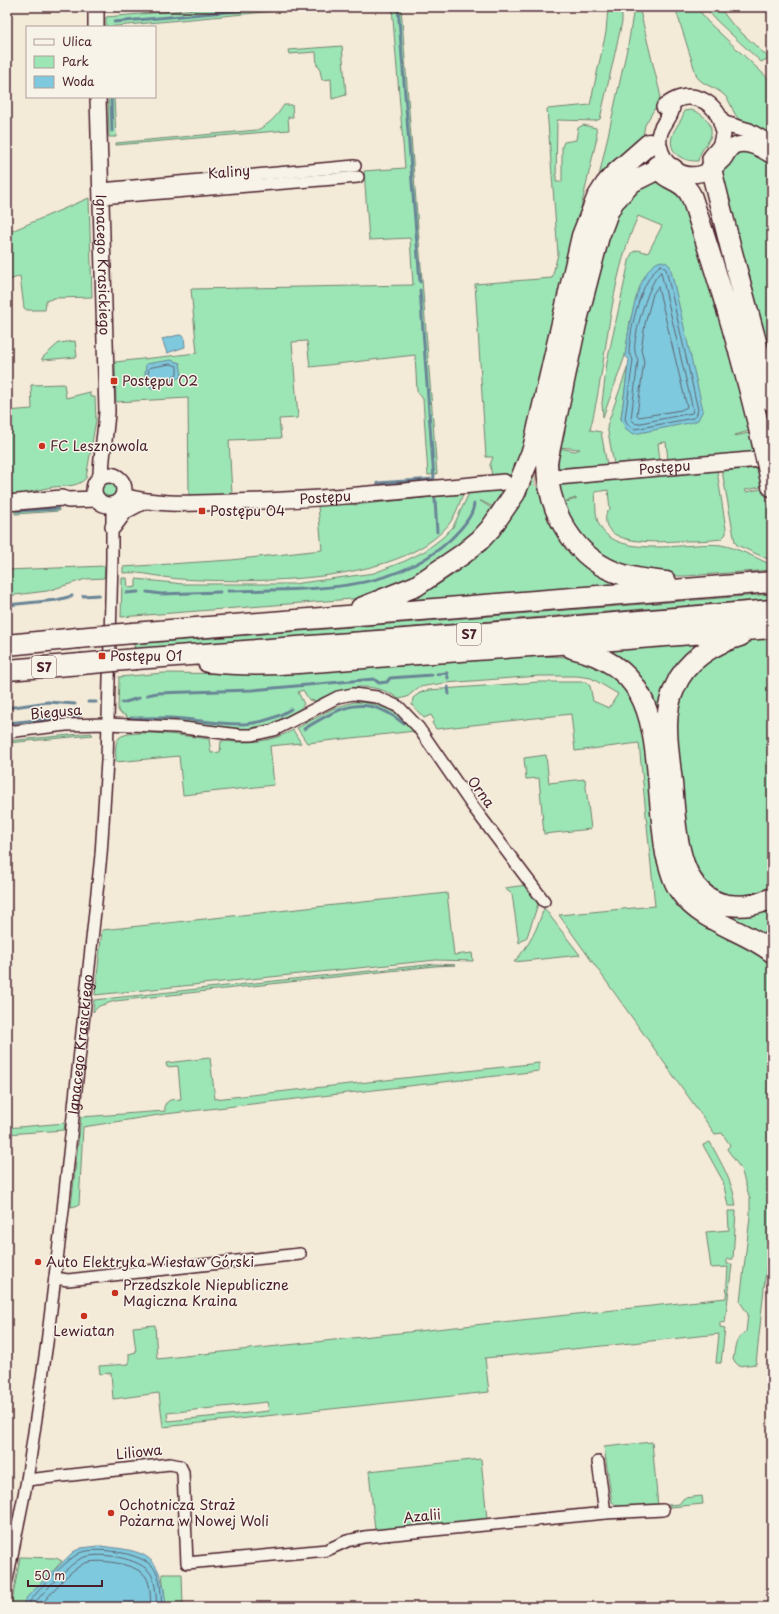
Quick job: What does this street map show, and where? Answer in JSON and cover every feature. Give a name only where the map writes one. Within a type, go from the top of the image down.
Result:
[{"type":"highway","points":[[338,617],[416,586],[439,572],[480,540],[506,507],[519,485],[530,458],[582,236],[593,207],[606,184],[616,173],[649,144],[651,153],[666,169],[668,177],[685,186],[690,193],[718,283],[728,308],[769,465]]},
{"type":"highway","points":[[666,169],[632,182],[614,201],[603,223],[576,324],[554,424],[547,462],[548,481],[553,506],[564,528],[576,544],[597,563],[624,575],[696,588]]},
{"type":"highway","points":[[711,169],[772,402]]},
{"type":"highway","points":[[692,176],[726,288],[728,308]]},
{"type":"highway","name":"S7","points":[[7,644],[772,582]]},
{"type":"highway","points":[[166,657],[240,665],[558,645],[772,622]]},
{"type":"highway","points":[[772,622],[717,644],[694,660],[679,678],[674,687],[668,709],[667,721],[678,841],[682,861],[690,877],[708,897],[723,904],[743,907],[757,905],[772,898]]},
{"type":"highway","name":"S7","points":[[7,670],[136,659],[562,628],[772,622]]},
{"type":"highway","points":[[558,645],[602,657],[616,667],[636,686],[641,695],[654,731],[666,854],[672,876],[681,893],[698,911],[757,942],[772,952]]},
{"type":"street","points":[[96,7],[96,26]]},
{"type":"street","points":[[649,144],[650,131],[655,117],[662,108],[684,97],[700,99],[714,108],[722,123],[721,142],[710,158],[711,169]]},
{"type":"street","name":"Ignacego Krasickiego","points":[[98,98],[106,432],[103,440],[102,484]]},
{"type":"street","points":[[672,102],[672,110],[660,129],[659,140],[666,169],[692,176],[711,169],[721,162],[730,148],[740,145],[757,148],[772,156]]},
{"type":"street","points":[[722,123],[749,131],[772,144]]},
{"type":"street","name":"Kaliny","points":[[101,193],[356,172]]},
{"type":"street","name":"Postępu","points":[[557,477],[769,465]]},
{"type":"street","name":"Postępu","points":[[102,484],[103,503],[117,500],[176,503],[269,501],[504,482]]},
{"type":"street","points":[[7,503],[62,498],[68,494],[85,491],[102,484],[123,483],[124,490],[117,500]]},
{"type":"street","name":"Ignacego Krasickiego","points":[[7,1580],[9,1553],[27,1480],[55,1278],[100,855],[105,799],[113,526],[117,500]]},
{"type":"street","points":[[113,526],[125,511],[144,502]]},
{"type":"street","name":"Orna","points":[[107,724],[176,727],[245,736],[263,734],[274,730],[330,700],[346,694],[373,695],[392,702],[410,717],[425,734],[474,808],[544,901]]},
{"type":"street","name":"Biegusa","points":[[7,732],[66,725],[107,724]]},
{"type":"street","points":[[55,1278],[68,1280],[177,1266],[300,1254]]},
{"type":"street","points":[[598,1462],[605,1513]]},
{"type":"street","name":"Liliowa","points":[[27,1480],[170,1464],[180,1466],[183,1472],[187,1563]]},
{"type":"street","name":"Azalii","points":[[187,1563],[327,1550],[347,1541],[364,1537],[605,1513],[663,1510]]},
{"type":"green space","points":[[219,7],[318,7],[117,26],[106,26],[106,17]]},
{"type":"green space","points":[[392,7],[401,7],[437,474],[428,475],[423,399],[417,391],[415,355],[310,367],[307,341],[292,342],[298,418],[279,419],[281,438],[229,440],[232,494],[189,496],[188,398],[116,402],[115,362],[197,353],[191,289],[413,285],[410,238],[369,240],[364,171],[405,168]]},
{"type":"green space","points":[[608,7],[622,7],[622,22],[600,119],[595,121],[557,120],[556,182],[562,182],[562,147],[564,142],[576,140],[578,128],[583,125],[596,128],[597,137],[526,451],[521,457],[504,489],[504,474],[492,476],[490,465],[493,457],[486,457],[475,284],[552,278],[558,254],[547,109],[590,105],[606,32]]},
{"type":"green space","points":[[634,7],[639,7],[660,93],[659,101],[645,125],[642,142],[598,181],[629,40]]},
{"type":"green space","points":[[675,7],[697,7],[707,21],[772,82],[772,132],[756,128],[740,120],[726,97],[702,82],[697,77]]},
{"type":"green space","points":[[705,7],[719,7],[732,24],[769,58],[761,62],[716,20]]},
{"type":"green space","points":[[342,46],[346,95],[332,99],[331,79],[322,80],[319,66],[317,66],[316,52],[289,54],[288,50]]},
{"type":"green space","points":[[108,98],[114,98],[116,137],[109,137]]},
{"type":"green space","points":[[284,105],[292,105],[293,117],[288,117],[289,130],[116,145],[116,143],[257,130],[272,120]]},
{"type":"green space","points":[[691,110],[704,116],[711,128],[710,138],[698,161],[682,158],[672,148],[671,143],[673,133],[682,118],[684,111]]},
{"type":"green space","points":[[745,150],[772,163],[772,375],[721,172],[733,155]]},
{"type":"green space","points":[[644,156],[648,166],[638,171],[622,183],[609,198],[595,225],[543,455],[543,477],[546,498],[553,518],[562,536],[575,551],[591,564],[610,574],[631,581],[631,584],[411,600],[450,577],[474,558],[496,537],[516,509],[532,474],[543,437],[590,227],[606,193],[622,174]]},
{"type":"green space","points":[[656,178],[683,191],[727,330],[749,428],[749,431],[735,436],[749,433],[751,435],[755,453],[668,460],[666,442],[658,443],[660,461],[614,465],[607,426],[628,366],[621,419],[643,279],[630,321],[625,356],[603,417],[602,403],[607,362],[630,257],[633,252],[638,250],[648,253],[662,226],[638,216],[620,268],[614,294],[596,403],[590,430],[601,432],[607,465],[558,468],[559,448],[575,451],[580,449],[559,447],[579,336],[591,307],[607,231],[614,212],[634,190]]},
{"type":"green space","points":[[89,198],[92,297],[54,298],[46,301],[45,310],[27,310],[24,308],[20,276],[7,281],[7,233]]},
{"type":"green space","points":[[75,341],[77,357],[42,360],[42,358],[59,343]]},
{"type":"green space","points":[[64,384],[66,398],[90,392],[90,397],[95,397],[96,420],[86,478],[78,484],[52,487],[7,496],[7,411],[32,409],[31,385]]},
{"type":"green space","points":[[759,468],[761,487],[745,490],[746,492],[761,489],[764,495],[766,494],[771,528],[772,561],[737,545],[735,542],[722,471]]},
{"type":"green space","points":[[717,471],[726,529],[726,534],[721,539],[657,542],[631,540],[619,537],[611,531],[606,523],[607,511],[610,510],[608,490],[595,492],[598,522],[606,534],[619,542],[635,546],[653,547],[707,545],[727,546],[772,565],[772,570],[685,576],[659,576],[631,571],[584,547],[563,503],[576,498],[563,502],[557,485]]},
{"type":"green space","points":[[109,482],[116,487],[117,490],[112,497],[109,498],[102,493],[101,490],[106,483]]},
{"type":"green space","points":[[504,490],[495,506],[491,506],[479,500],[491,508],[489,517],[476,533],[431,570],[379,593],[352,599],[121,617],[122,578],[127,578],[128,588],[136,587],[136,579],[183,584],[293,584],[374,573],[405,561],[425,551],[442,538],[453,527],[469,493]]},
{"type":"green space","points":[[463,494],[455,514],[449,524],[427,544],[397,559],[362,569],[323,576],[245,581],[180,579],[137,573],[123,573],[123,567],[231,560],[322,550],[318,506],[353,503],[354,505]]},
{"type":"green space","points":[[58,505],[59,511],[15,514],[15,509]]},
{"type":"green space","points":[[105,566],[104,578],[86,579],[47,591],[7,596],[7,570]]},
{"type":"green space","points":[[772,594],[772,599],[135,649],[134,644]]},
{"type":"green space","points":[[712,636],[712,639],[705,643],[685,661],[670,682],[663,702],[661,739],[670,832],[674,853],[680,873],[687,885],[707,902],[719,908],[733,911],[759,909],[772,903],[772,945],[754,933],[700,904],[688,893],[677,875],[668,839],[657,721],[653,709],[642,687],[627,667],[608,653],[596,648],[596,646]]},
{"type":"green space","points":[[772,637],[772,891],[744,900],[707,888],[687,858],[674,710],[687,677],[730,646],[750,640]]},
{"type":"green space","points":[[532,656],[571,657],[605,668],[628,689],[644,726],[660,852],[772,961],[772,1213],[756,1364],[739,1366],[733,1360],[735,1347],[738,1340],[742,1334],[746,1332],[748,1314],[740,1302],[750,1217],[750,1199],[741,1169],[727,1149],[730,1145],[722,1133],[715,1134],[559,915],[655,906],[639,743],[575,751],[571,714],[436,729],[432,723],[434,720],[431,715],[424,718],[412,705],[413,698],[421,692],[429,690],[539,682],[586,682],[590,686],[593,701],[609,708],[618,694],[591,678],[577,676],[539,676],[445,683],[419,687],[407,697],[399,699],[378,689],[357,687],[336,692],[315,701],[309,700],[303,690],[298,692],[304,704],[300,709],[271,724],[246,729],[169,722],[128,721],[127,716],[120,713],[118,710],[119,677],[164,673],[251,674],[418,665]]},
{"type":"green space","points":[[354,702],[363,702],[388,709],[402,718],[415,731],[307,743],[297,728],[334,708]]},
{"type":"green space","points":[[293,730],[301,743],[270,746],[274,785],[183,795],[179,756],[116,762],[117,740],[125,735],[135,733],[177,735],[209,739],[211,753],[220,752],[221,741],[240,742],[267,740]]},
{"type":"green space","points":[[91,733],[93,735],[7,743],[7,741]]},
{"type":"green space","points":[[546,755],[549,783],[585,779],[591,829],[544,834],[539,778],[526,779],[524,758]]},
{"type":"green space","points":[[527,885],[539,901],[527,937],[519,943],[512,894],[504,888]]},
{"type":"green space","points":[[447,893],[454,955],[472,953],[473,961],[436,960],[95,995],[102,930]]},
{"type":"green space","points":[[544,908],[580,955],[514,962],[532,936],[539,923]]},
{"type":"green space","points":[[435,964],[455,965],[115,1001],[99,1006],[93,1012],[94,1000]]},
{"type":"green space","points":[[210,1058],[215,1099],[539,1063],[539,1071],[165,1114],[83,1127],[79,1205],[71,1207],[81,1117],[165,1111],[165,1104],[170,1100],[181,1099],[178,1066],[167,1067],[166,1063]]},
{"type":"green space","points":[[65,1123],[64,1130],[7,1134],[7,1128]]},
{"type":"green space","points":[[710,1142],[729,1181],[736,1206],[728,1206],[723,1181],[703,1145]]},
{"type":"green space","points":[[728,1211],[736,1211],[733,1259],[727,1259],[727,1264],[732,1264],[725,1323],[720,1322],[720,1327],[725,1328],[721,1363],[716,1363],[719,1334],[485,1358],[489,1392],[163,1427],[159,1393],[113,1399],[111,1373],[100,1374],[99,1366],[129,1364],[129,1354],[136,1352],[133,1327],[155,1325],[157,1359],[726,1298],[728,1267],[711,1268],[706,1232],[729,1230]],"holes":[[[267,1402],[269,1411],[168,1421],[167,1413]]]},
{"type":"green space","points":[[652,1442],[658,1506],[621,1509],[612,1502],[604,1447]]},
{"type":"green space","points":[[481,1459],[487,1519],[375,1530],[369,1471]]},
{"type":"green space","points":[[702,1496],[703,1504],[671,1507],[668,1505],[679,1504],[684,1498]]},
{"type":"green space","points":[[20,1557],[56,1558],[62,1561],[22,1607],[11,1607]]},
{"type":"green space","points":[[162,1574],[182,1574],[183,1607],[166,1607]]},
{"type":"water","points":[[661,261],[670,266],[703,410],[698,420],[694,422],[634,434],[626,429],[621,419],[629,359],[625,356],[628,333],[639,288],[645,275],[652,266]]},
{"type":"water","points":[[179,335],[184,336],[185,347],[167,353],[162,339]]},
{"type":"water","points":[[171,360],[180,363],[182,376],[151,389],[145,375],[146,364]]},
{"type":"water","points":[[99,1546],[130,1550],[149,1559],[156,1566],[160,1576],[164,1590],[166,1607],[22,1607],[27,1597],[73,1552],[81,1548]]},
{"type":"waterway","points":[[114,22],[281,7]]},
{"type":"waterway","points":[[398,7],[420,282]]},
{"type":"waterway","points":[[111,98],[112,131]]},
{"type":"waterway","points":[[378,483],[434,479],[420,290]]},
{"type":"waterway","points":[[435,499],[437,532]]},
{"type":"waterway","points":[[228,591],[287,590],[346,585],[374,580],[402,571],[427,557],[451,539],[462,528],[468,519],[474,504]]},
{"type":"waterway","points":[[17,511],[57,509]]},
{"type":"waterway","points":[[126,593],[138,592]]},
{"type":"waterway","points":[[147,592],[161,594],[220,592]]},
{"type":"waterway","points":[[83,596],[99,595]]},
{"type":"waterway","points":[[7,605],[57,600],[72,596]]},
{"type":"waterway","points":[[437,674],[447,673],[448,678]]},
{"type":"waterway","points":[[147,695],[157,693],[252,690],[374,679],[379,683],[387,682],[390,678],[432,675]]},
{"type":"waterway","points":[[448,687],[449,694]]},
{"type":"waterway","points":[[122,703],[139,698]]},
{"type":"waterway","points":[[7,708],[48,702],[75,704]]},
{"type":"waterway","points":[[88,702],[96,702]]},
{"type":"waterway","points":[[304,729],[342,709],[365,705],[389,713],[403,723]]},
{"type":"waterway","points":[[131,718],[170,718],[238,724],[265,721],[291,709]]},
{"type":"waterway","points":[[7,723],[79,716]]},
{"type":"tunnel","points":[[511,481],[557,477]]},
{"type":"place","name":"Postępu 02","points":[[114,381]]},
{"type":"place","name":"FC Lesznowola","points":[[42,446]]},
{"type":"place","name":"Postępu 04","points":[[202,511]]},
{"type":"place","name":"Postępu 01","points":[[102,656]]},
{"type":"place","name":"Auto Elektryka Wiesław Górski","points":[[38,1262]]},
{"type":"place","name":"Przedszkole Niepubliczne Magiczna Kraina","points":[[115,1293]]},
{"type":"place","name":"Lewiatan","points":[[84,1316]]},
{"type":"place","name":"Ochotnicza Straż Pożarna w Nowej Woli","points":[[111,1513]]}]
